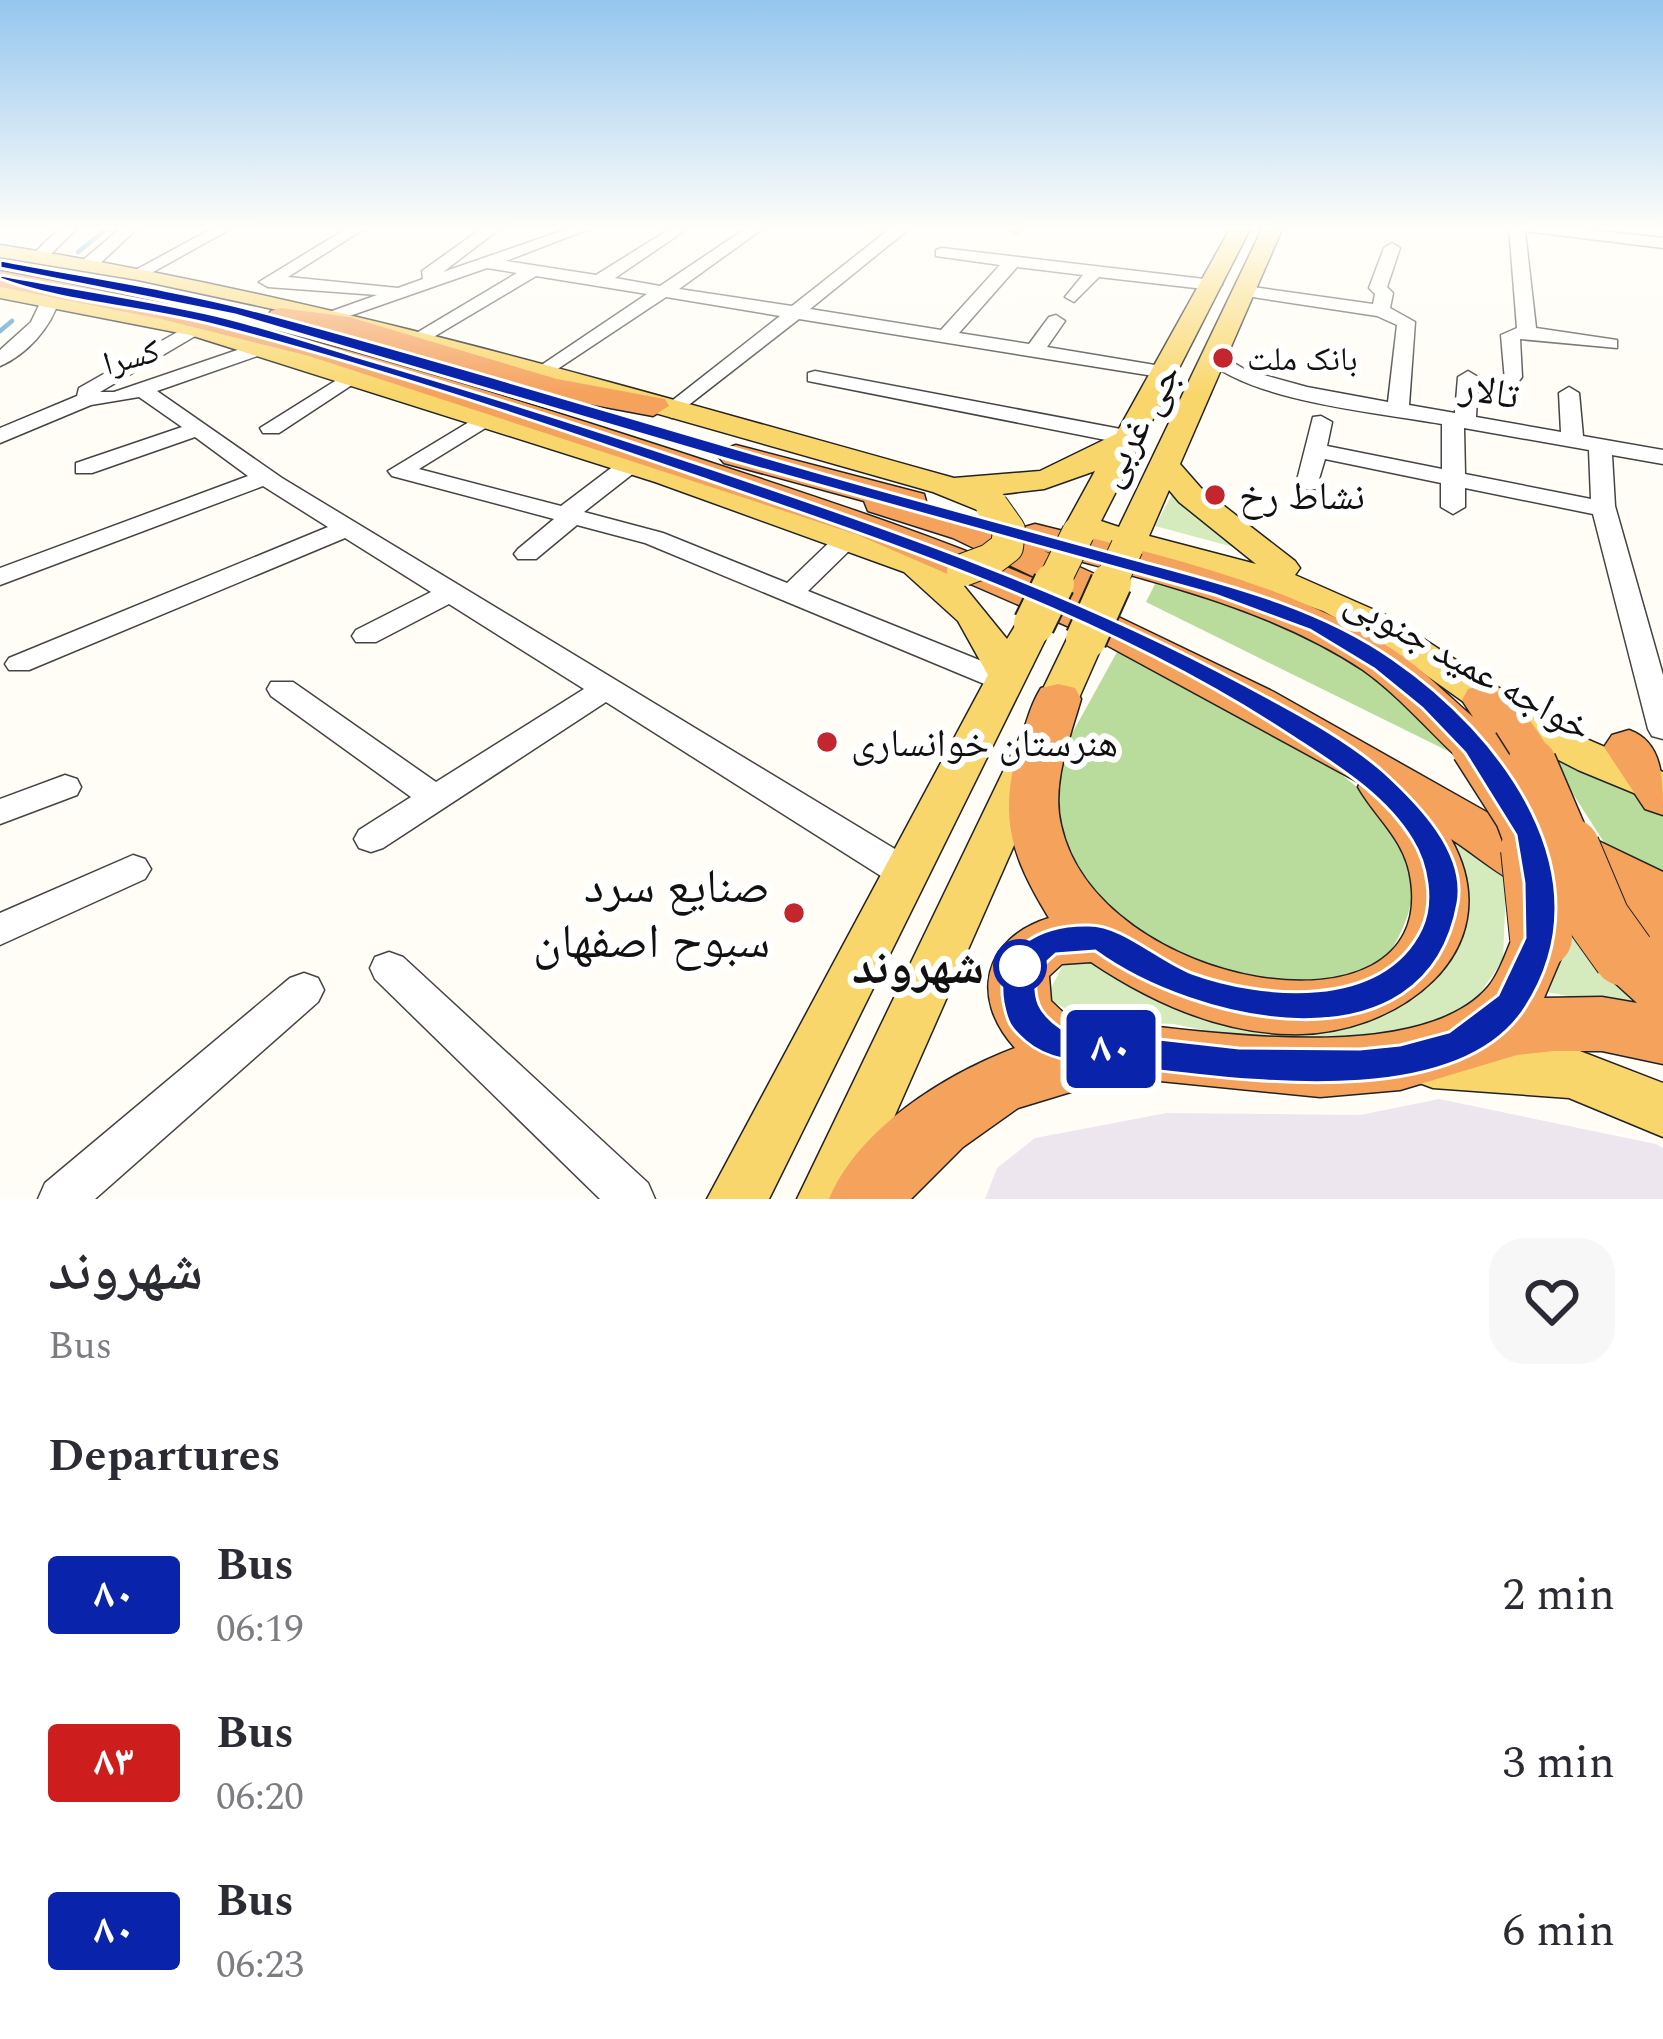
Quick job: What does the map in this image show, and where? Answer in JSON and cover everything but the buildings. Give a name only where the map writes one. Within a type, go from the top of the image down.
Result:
[{"type":"highway","points":[[1,285],[233,307],[349,326],[552,388],[662,409]]},
{"type":"highway","points":[[233,307],[736,456],[1223,590],[1319,625],[1383,663],[1453,753],[1531,834],[1540,883],[1541,938],[1510,1005],[1429,1053]]},
{"type":"highway","points":[[233,307],[311,356],[550,430],[625,462]]},
{"type":"highway","points":[[233,307],[946,555],[1453,753],[1663,898]]},
{"type":"highway","points":[[736,456],[967,530],[1172,641],[1371,776],[1420,827],[1436,856],[1444,893],[1436,934],[1408,968],[1374,991],[1335,1004],[1286,1008],[1192,988],[1139,965],[1100,937],[1066,902],[1046,868],[1034,823],[1034,782],[1058,699]]},
{"type":"highway","points":[[1268,709],[1453,753],[1532,763],[1599,920],[1653,960]]},
{"type":"highway","points":[[1453,753],[1653,960]]},
{"type":"highway","points":[[1100,937],[1048,942],[1020,966],[1018,992],[1026,1023],[1054,1042],[1319,1068],[1429,1053],[1517,1028],[1553,1024],[1602,1024],[1663,1036]]},
{"type":"highway","points":[[864,1199],[923,1132],[991,1087],[1071,1060],[1147,1054]]},
{"type":"main road","points":[[1,285],[50,299],[233,307],[338,316],[366,323],[944,485],[992,506],[1010,523],[1012,538],[1003,554],[963,570],[914,564],[843,543],[625,462],[259,349],[233,307],[166,283]]},
{"type":"main road","name":"جی غربی","points":[[1058,699],[1249,283]]},
{"type":"main road","name":"جی غربی","points":[[737,1199],[1082,524],[1213,285]]},
{"type":"main road","points":[[944,485],[1027,485],[1067,477],[1092,465],[1129,435]]},
{"type":"main road","points":[[1166,466],[1190,495],[1283,568]]},
{"type":"main road","points":[[1082,524],[1131,539]]},
{"type":"main road","name":"خواجه عمید جنوبی","points":[[1131,539],[1293,586],[1387,629],[1453,753],[1656,767]]},
{"type":"main road","name":"خواجه عمید جنوبی","points":[[1131,539],[1283,568],[1392,615],[1547,716],[1656,767]]},
{"type":"main road","points":[[914,564],[938,578],[977,619],[1005,678]]},
{"type":"main road","points":[[827,1199],[1058,699]]},
{"type":"main road","points":[[1429,1053],[1572,1073],[1663,1110]]},
{"type":"street","points":[[0,436],[88,399],[86,392],[270,283]]},
{"type":"street","points":[[366,323],[424,283]]},
{"type":"street","points":[[338,316],[441,283]]},
{"type":"street","points":[[420,339],[503,283]]},
{"type":"street","points":[[617,283],[1166,372]]},
{"type":"street","points":[[541,374],[678,283]]},
{"type":"street","points":[[662,409],[829,283]]},
{"type":"street","points":[[947,335],[993,283]]},
{"type":"street","points":[[1074,297],[1085,283]]},
{"type":"street","points":[[1196,283],[1213,285]]},
{"type":"street","points":[[1380,283],[1384,293],[1381,311]]},
{"type":"street","points":[[1522,283],[1527,332]]},
{"type":"street","points":[[1246,291],[1381,311],[1406,322],[1398,410]]},
{"type":"street","points":[[233,307],[411,294]]},
{"type":"street","points":[[0,360],[35,329],[49,311],[50,299]]},
{"type":"street","points":[[1035,350],[1056,321]]},
{"type":"street","points":[[1512,377],[1510,334],[1527,332],[1610,344]]},
{"type":"street","name":"کسرا","points":[[88,399],[116,398],[259,349]]},
{"type":"street","points":[[1215,358],[1239,374],[1313,388]]},
{"type":"street","points":[[863,391],[890,369]]},
{"type":"street","points":[[271,428],[351,377]]},
{"type":"street","points":[[815,377],[863,391],[1129,435]]},
{"type":"street","points":[[1453,507],[1451,480],[1468,377]]},
{"type":"street","points":[[1200,389],[1313,388]]},
{"type":"street","name":"تالار","points":[[1313,388],[1398,410],[1663,457]]},
{"type":"street","points":[[143,390],[266,477],[904,873]]},
{"type":"street","points":[[1569,393],[1571,441]]},
{"type":"street","points":[[976,435],[992,412]]},
{"type":"street","points":[[484,418],[400,471],[654,538],[1005,678]]},
{"type":"street","points":[[1308,484],[1321,422]]},
{"type":"street","points":[[84,468],[198,429]]},
{"type":"street","points":[[1600,446],[1604,509],[1654,662],[1656,767]]},
{"type":"street","points":[[1317,451],[1604,509]]},
{"type":"street","points":[[527,554],[625,462]]},
{"type":"street","points":[[0,577],[266,477]]},
{"type":"street","points":[[20,664],[347,528]]},
{"type":"street","points":[[791,592],[843,543]]},
{"type":"street","points":[[366,636],[451,592]]},
{"type":"street","points":[[370,839],[607,688]]},
{"type":"street","points":[[282,689],[435,798]]},
{"type":"street","points":[[0,812],[65,787]]},
{"type":"street","points":[[0,930],[133,869]]},
{"type":"street","points":[[389,968],[632,1199]]},
{"type":"street","points":[[62,1199],[304,990]]},
{"type":"shaded area","points":[[1439,1099],[1656,1144],[1663,1148],[1663,1199],[985,1199],[997,1168],[1035,1138],[1167,1113],[1360,1115]]},
{"type":"green space","points":[[1175,489],[1252,552],[1155,526]]},
{"type":"green space","points":[[1155,584],[1260,613],[1374,667],[1454,754],[1146,602]]},
{"type":"green space","points":[[1122,643],[1297,744],[1366,795],[1392,824],[1408,856],[1412,891],[1402,930],[1374,974],[1239,995],[1096,919],[1049,795],[1069,739]]},
{"type":"green space","points":[[1534,733],[1654,793],[1663,805],[1663,878],[1607,847]]},
{"type":"green space","points":[[1418,805],[1507,861],[1503,960],[1463,1018],[1360,1049],[1269,1044],[1174,1024],[1088,1021],[1046,998],[1070,951],[1326,1015],[1436,980],[1456,922]]},
{"type":"green space","points":[[1570,902],[1663,1015],[1542,991]]},
{"type":"waterway","points":[[0,331],[12,321]]},
{"type":"bus line","name":"۸۰","points":[[25,283],[214,320],[519,410],[946,555],[1168,654],[1268,709],[1394,796],[1436,856],[1444,893],[1436,934],[1408,968],[1374,991],[1335,1004],[1286,1008],[1256,1004],[1192,988],[1139,965],[1100,937],[1048,942],[1020,966],[1018,992],[1026,1023],[1054,1042],[1239,1064],[1360,1065],[1400,1061],[1459,1044],[1510,1005],[1541,938],[1540,883],[1531,834],[1475,746],[1431,702],[1383,663],[1319,625],[1223,590],[736,456],[237,310],[104,283]]},
{"type":"place","name":"بانک ملت","points":[[1223,358]]},
{"type":"place","name":"نشاط رخ","points":[[1215,495]]},
{"type":"place","name":"هنرستان خوانساری","points":[[827,742]]},
{"type":"place","name":"صنایع سرد سبوح اصفهان","points":[[794,913]]},
{"type":"place","name":"شهروند","points":[[1020,966]]}]
